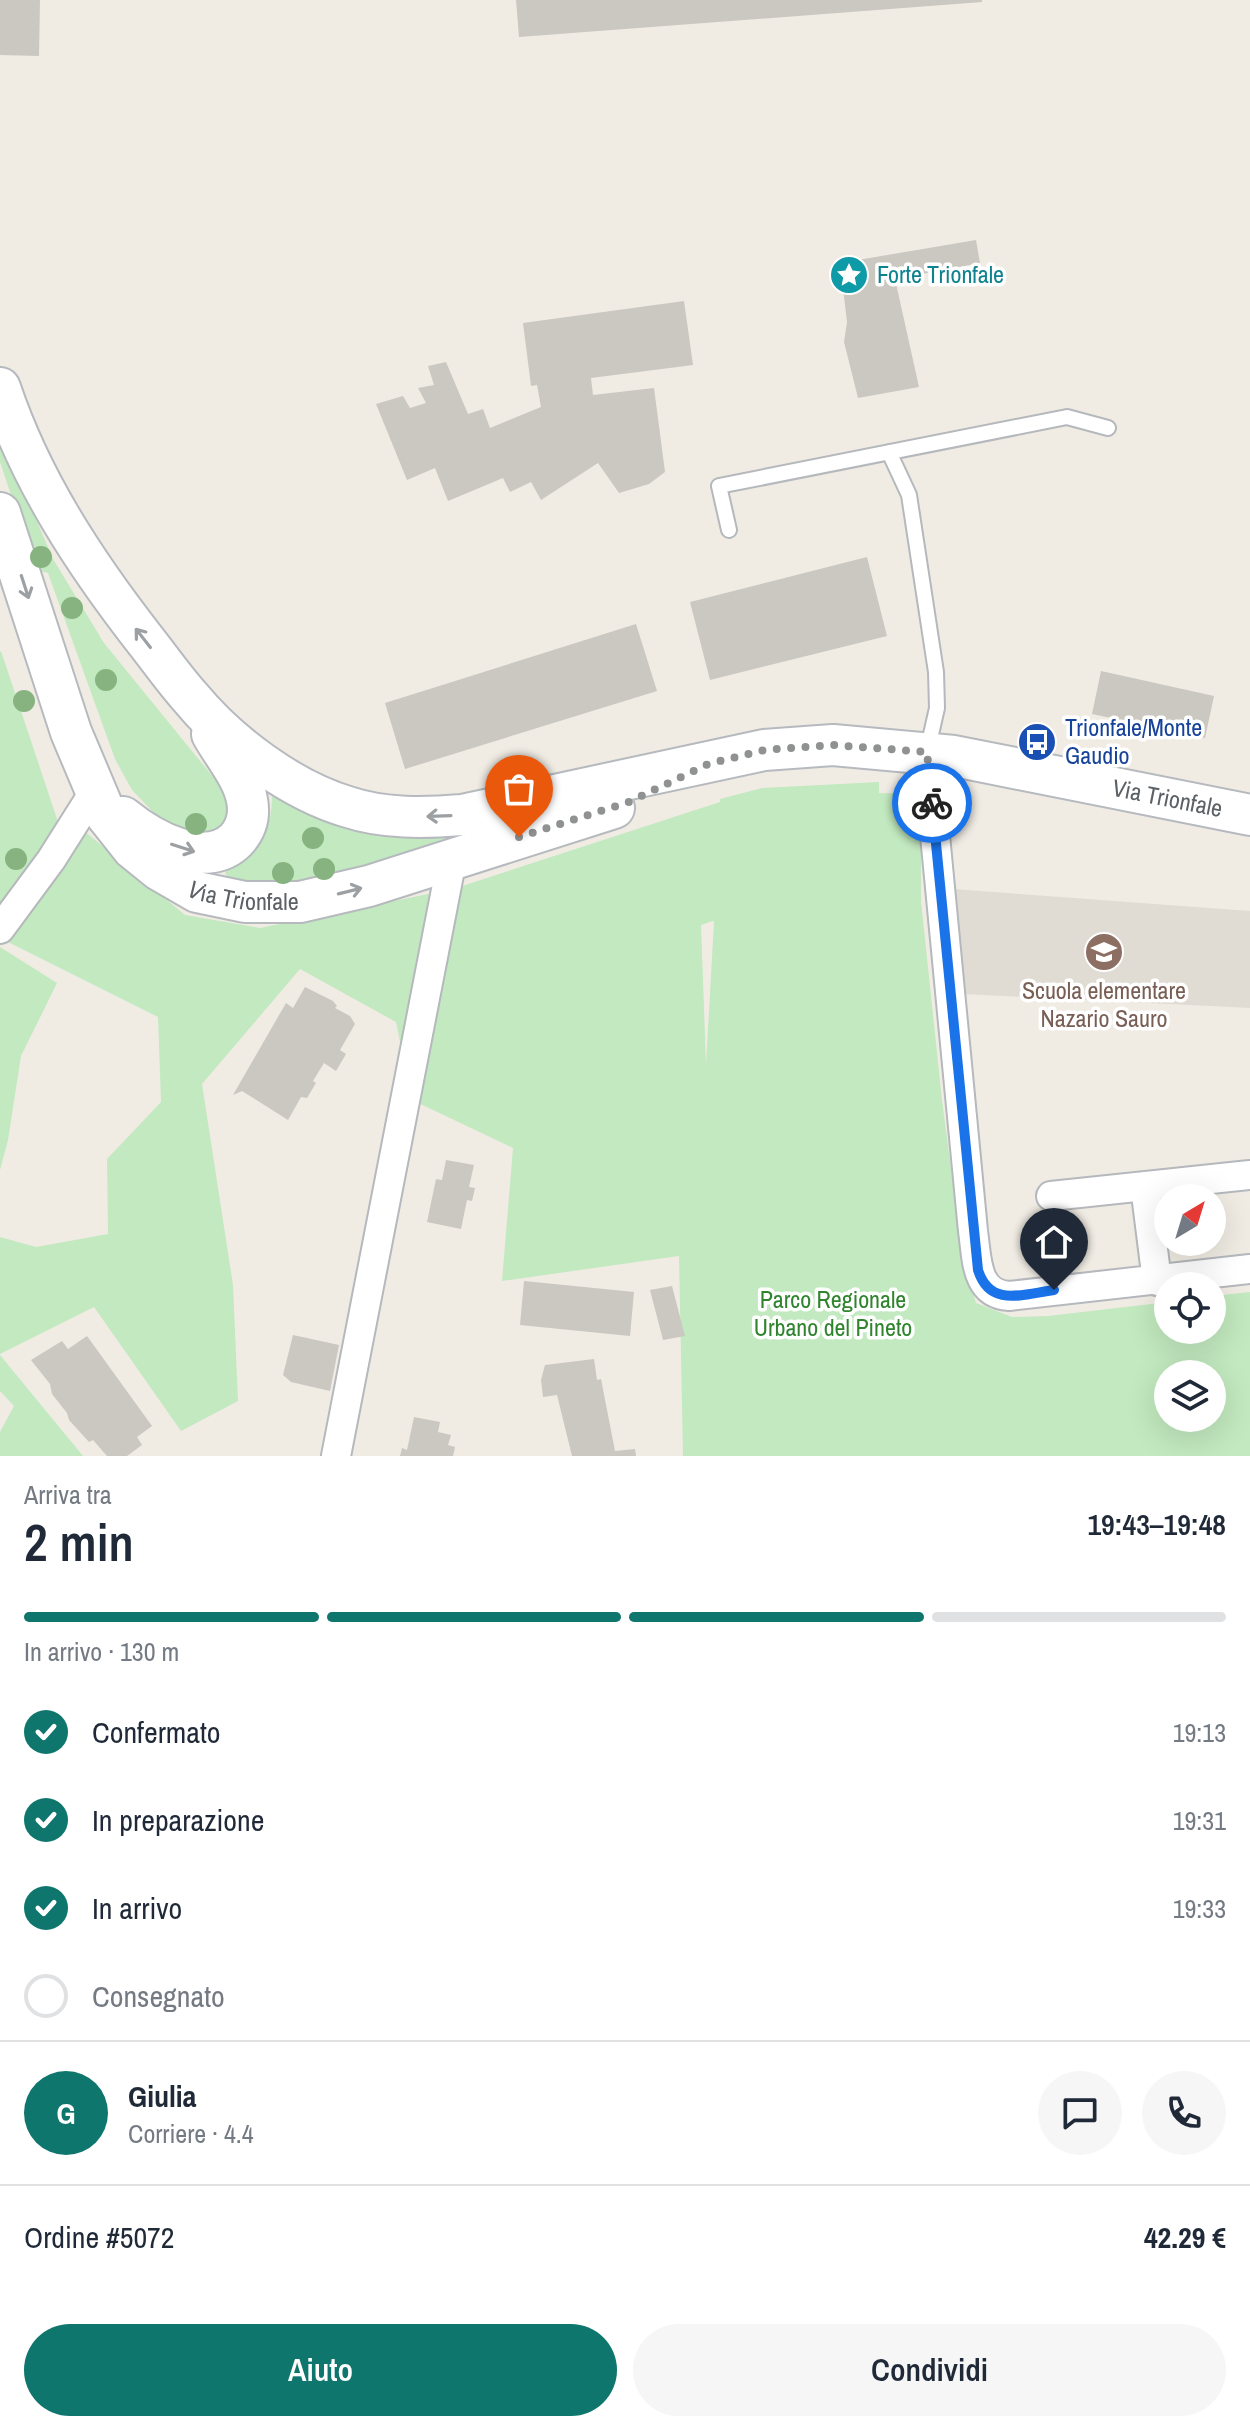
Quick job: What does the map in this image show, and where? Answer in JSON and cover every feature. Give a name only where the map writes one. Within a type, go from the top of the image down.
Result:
[{"type":"main road","name":"Via Trionfale","points":[[0,388],[23,445],[64,526],[109,593],[191,699],[239,744],[288,779],[348,808],[430,817],[480,813],[764,750],[810,745],[927,752],[1250,815]]},
{"type":"main road","name":"Via Trionfale","points":[[0,513],[56,690],[94,792],[106,815],[133,849],[180,884],[223,899],[300,902],[360,888],[629,802],[708,764]]},
{"type":"main road","points":[[94,792],[135,827],[179,847],[203,853],[215,852],[232,844],[246,824],[248,801],[191,699]]},
{"type":"street","points":[[927,752],[975,1244],[981,1279],[994,1294],[1009,1296],[1154,1281]]},
{"type":"street","points":[[0,929],[51,860],[94,792]]},
{"type":"street","points":[[336,1456],[452,859]]},
{"type":"street","points":[[1051,1196],[1250,1175]]},
{"type":"street","points":[[1145,1186],[1156,1272]]},
{"type":"street","points":[[1226,1272],[1250,1269]]},
{"type":"lane","points":[[729,530],[719,486],[1067,417],[1108,428]]},
{"type":"lane","points":[[889,452],[909,495],[936,672],[937,708],[927,752]]},
{"type":"shaded area","name":"Scuola elementare Nazario Sauro","points":[[953,889],[1250,911],[1250,1008],[963,994]]},
{"type":"green space","points":[[0,435],[53,559],[104,643],[231,799],[235,813],[224,832],[182,836],[132,790],[115,759],[48,573],[36,570],[0,462]]},
{"type":"green space","points":[[0,652],[59,825],[0,912]]},
{"type":"green space","name":"Parco Regionale Urbano del Pineto","points":[[879,782],[879,793],[916,794],[921,818],[921,901],[942,1100],[963,1260],[976,1303],[1012,1317],[1154,1304],[1154,1344],[1226,1344],[1226,1295],[1250,1292],[1250,1456],[683,1456],[679,1256],[502,1281],[513,1148],[412,1100],[396,1022],[300,969],[202,1084],[233,1285],[238,1401],[181,1431],[94,1307],[0,1354],[0,1237],[36,1247],[108,1234],[107,1159],[161,1102],[158,1017],[2,939],[83,830],[185,915],[260,928],[453,889],[720,802],[720,799],[762,788]],"holes":[[[714,922],[706,1065],[701,925]]]},
{"type":"green space","points":[[272,795],[322,819],[358,829],[414,836],[469,835],[306,886],[268,887],[231,881],[225,873],[255,846],[266,830]]},
{"type":"green space","points":[[0,947],[57,983],[21,1056],[8,1140],[0,1170]]},
{"type":"green space","points":[[0,1355],[83,1456],[0,1456],[0,1432],[14,1406],[0,1391]]},
{"type":"building","points":[[0,0],[40,0],[39,56],[0,55]]},
{"type":"building","points":[[516,0],[982,0],[982,2],[519,37]]},
{"type":"building","points":[[976,240],[980,263],[895,279],[919,387],[858,398],[844,342],[847,322],[840,263]]},
{"type":"building","points":[[684,301],[693,365],[591,378],[593,395],[654,388],[665,472],[649,484],[619,493],[598,463],[541,500],[531,482],[510,492],[503,478],[448,501],[435,468],[407,480],[376,404],[403,396],[410,408],[426,403],[418,388],[434,385],[428,366],[446,362],[468,414],[483,409],[490,428],[541,407],[537,385],[531,386],[523,323]]},
{"type":"building","points":[[867,557],[887,636],[710,680],[690,602]]},
{"type":"building","points":[[636,624],[657,691],[405,769],[385,703]]},
{"type":"building","points":[[1101,671],[1214,696],[1205,738],[1092,714]]},
{"type":"building","points":[[305,987],[333,1001],[337,1006],[335,1008],[350,1016],[355,1024],[340,1050],[346,1054],[336,1071],[324,1063],[307,1098],[301,1097],[288,1120],[242,1091],[233,1095],[286,1003],[293,1008]]},
{"type":"building","points":[[446,1160],[474,1165],[469,1187],[475,1188],[472,1201],[467,1200],[461,1229],[427,1222],[436,1179],[442,1180]]},
{"type":"building","points":[[524,1281],[634,1292],[630,1336],[520,1325]]},
{"type":"building","points":[[672,1286],[685,1336],[663,1340],[650,1290]]},
{"type":"building","points":[[293,1335],[339,1345],[330,1391],[291,1382],[283,1375]]},
{"type":"building","points":[[87,1336],[152,1426],[137,1437],[142,1445],[127,1456],[107,1456],[93,1440],[89,1442],[69,1420],[52,1394],[50,1384],[31,1360],[62,1341],[68,1349]]},
{"type":"building","points":[[594,1359],[615,1451],[635,1449],[636,1456],[572,1456],[557,1395],[543,1397],[541,1380],[545,1365]]},
{"type":"building","points":[[414,1417],[440,1422],[438,1432],[451,1435],[448,1445],[455,1447],[453,1456],[400,1456],[402,1448],[407,1450]]},
{"type":"way so far","points":[[519,837],[629,802],[708,764],[764,750],[810,745],[927,752],[932,803]]},
{"type":"place","name":"Forte Trionfale","points":[[849,275]]},
{"type":"place","name":"Trionfale/Monte Gaudio","points":[[1037,742]]},
{"type":"place","name":"Scuola elementare Nazario Sauro","points":[[1104,952]]},
{"type":"route","points":[[932,803],[978,1270],[981,1279],[994,1294],[1009,1296],[1054,1290]]}]
